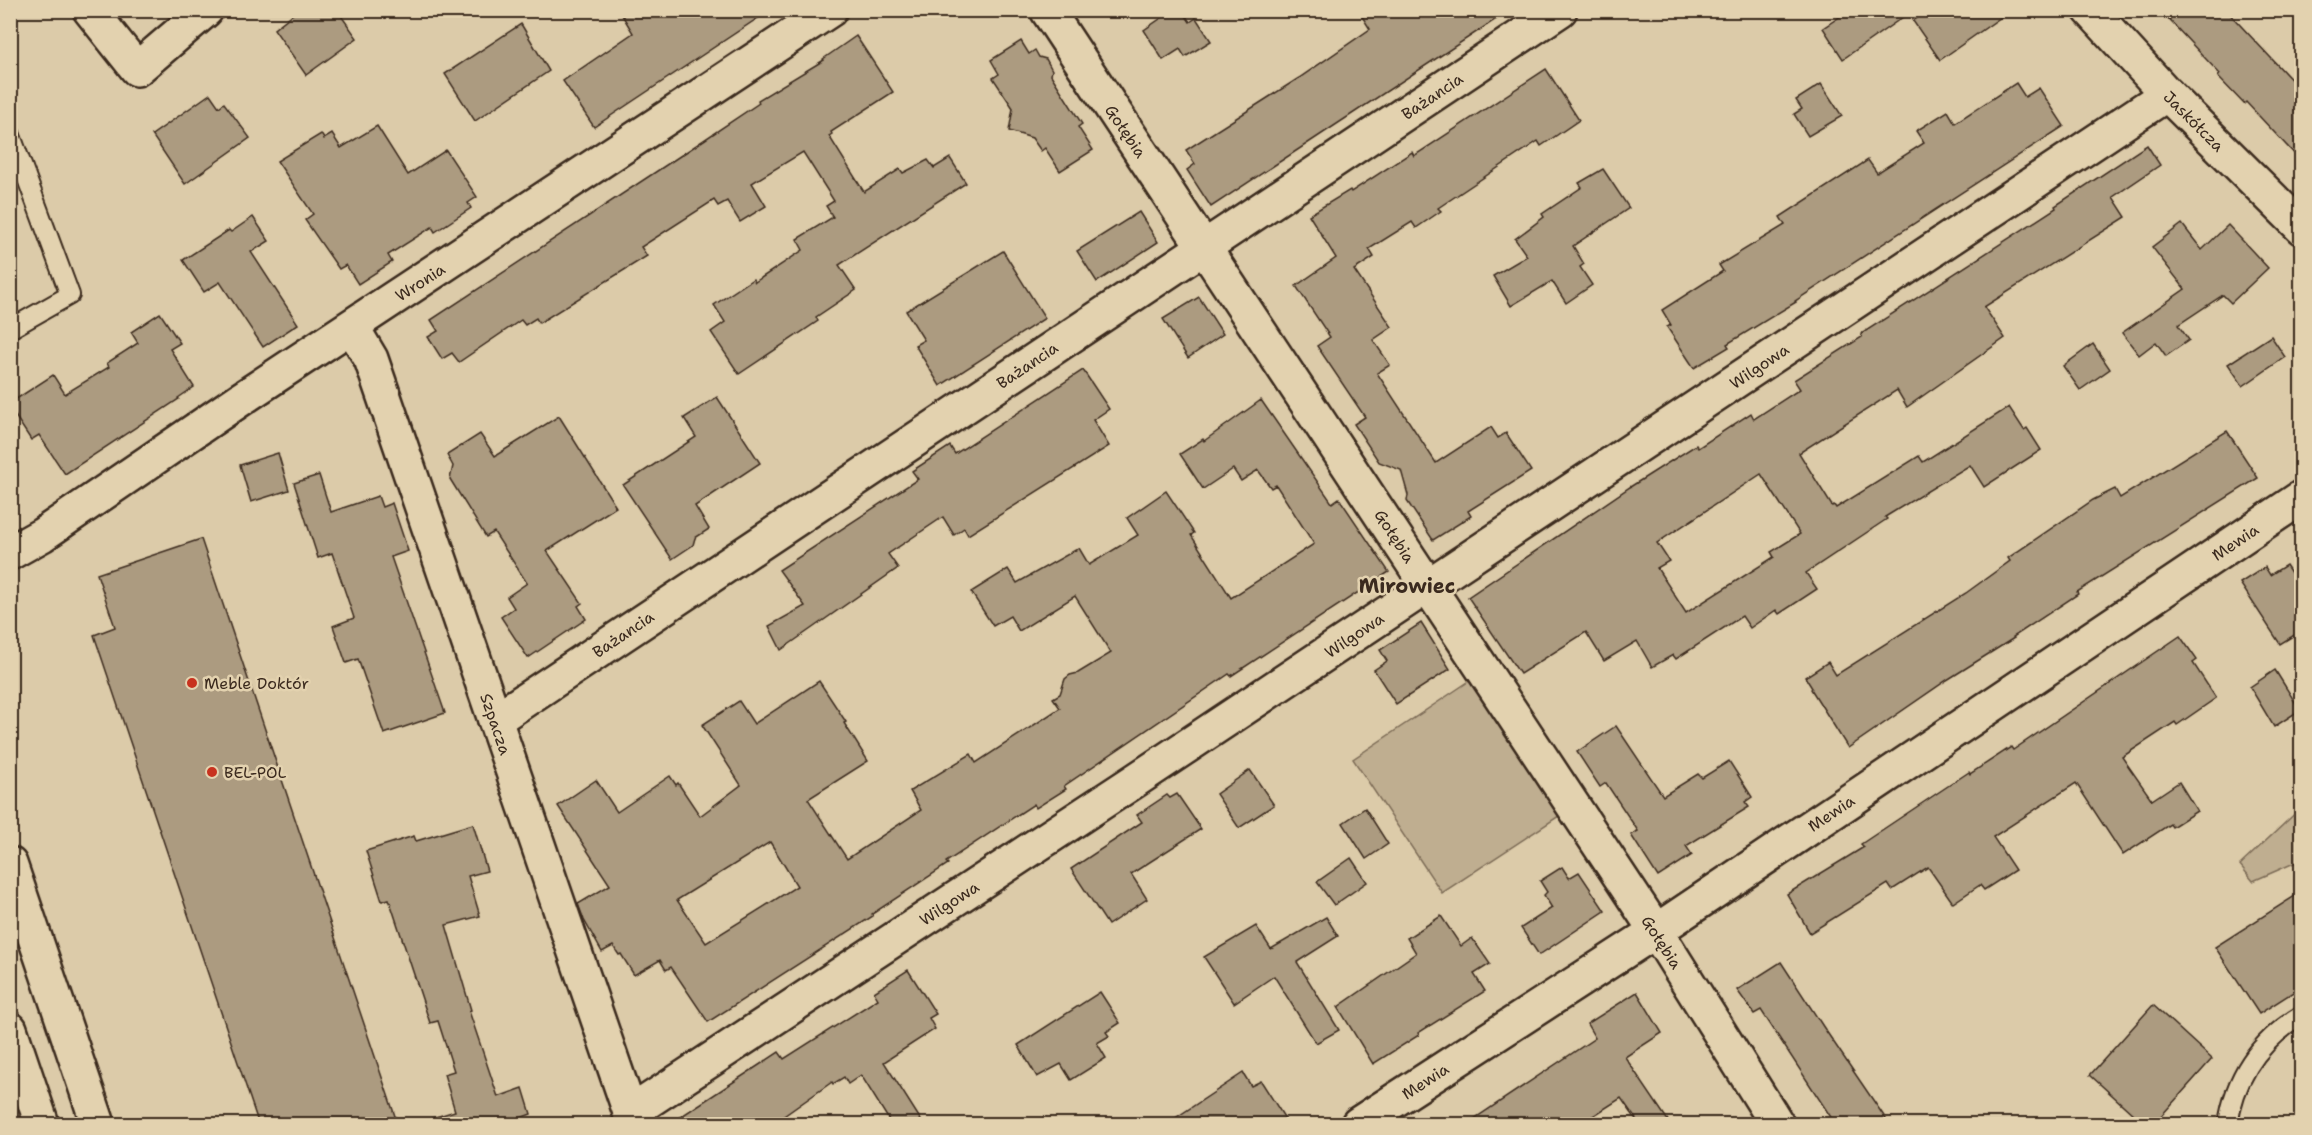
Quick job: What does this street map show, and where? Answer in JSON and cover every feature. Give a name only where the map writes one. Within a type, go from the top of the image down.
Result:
[{"type":"street","points":[[90,10],[137,69],[206,10]]},
{"type":"street","name":"Wronia","points":[[10,553],[42,535],[831,10]]},
{"type":"street","name":"Gołębia","points":[[1047,10],[1656,931],[1777,1125]]},
{"type":"street","name":"Bażancia","points":[[495,720],[1560,10]]},
{"type":"street","name":"Jaskółcza","points":[[2090,10],[2167,94],[2301,228]]},
{"type":"street","name":"Wilgowa","points":[[632,1119],[2167,94]]},
{"type":"street","name":"Szpacza","points":[[352,327],[371,359],[632,1119]]},
{"type":"street","name":"Mewia","points":[[1358,1125],[1656,931],[2301,497]]},
{"type":"street","points":[[10,864],[98,1125]]},
{"type":"street","points":[[10,1029],[42,1125]]},
{"type":"lane","points":[[10,133],[70,295],[10,330]]},
{"type":"lane","points":[[2228,1125],[2240,1080],[2257,1054],[2279,1029],[2301,1015]]},
{"type":"shaded area","points":[[1471,680],[1562,814],[1442,893],[1353,759]]},
{"type":"shaded area","points":[[2301,808],[2301,860],[2253,881],[2240,865]]},
{"type":"building","points":[[298,10],[337,10],[357,38],[306,75],[274,29]]},
{"type":"building","points":[[619,10],[770,10],[594,127],[563,81],[633,33]]},
{"type":"building","points":[[1173,10],[1182,10],[1190,22],[1196,18],[1211,41],[1185,57],[1180,49],[1163,60],[1144,30]]},
{"type":"building","points":[[1358,10],[1510,10],[1211,207],[1187,170],[1195,164],[1186,150],[1299,78],[1370,29]]},
{"type":"building","points":[[1850,10],[1913,10],[1843,59],[1823,28]]},
{"type":"building","points":[[1929,10],[2011,10],[1940,60],[1913,21]]},
{"type":"building","points":[[2160,10],[2226,10],[2301,90],[2301,161],[2246,102],[2244,104],[2218,77],[2220,74]]},
{"type":"building","points":[[521,24],[549,71],[475,121],[445,74]]},
{"type":"building","points":[[856,36],[893,92],[831,132],[829,136],[864,192],[900,169],[903,173],[928,160],[934,168],[950,158],[966,183],[839,265],[856,290],[816,317],[818,321],[739,374],[711,332],[725,322],[714,305],[753,279],[755,282],[803,250],[797,239],[833,217],[826,206],[834,201],[803,152],[752,183],[766,206],[740,222],[727,201],[718,206],[714,200],[641,247],[647,256],[539,323],[536,318],[525,325],[521,320],[459,362],[452,353],[442,359],[428,337],[438,331],[431,320],[759,103],[758,100],[824,60]]},
{"type":"building","points":[[1021,41],[1029,54],[1035,50],[1039,57],[1046,59],[1052,70],[1051,75],[1082,124],[1078,127],[1093,150],[1060,171],[1045,148],[1041,151],[1032,138],[1009,131],[1013,108],[993,78],[999,74],[991,60]]},
{"type":"building","points":[[1546,69],[1579,120],[1541,146],[1538,141],[1438,208],[1441,211],[1416,228],[1412,222],[1369,249],[1374,257],[1354,270],[1392,327],[1373,340],[1390,365],[1377,373],[1436,463],[1491,427],[1498,438],[1506,433],[1531,471],[1468,511],[1471,516],[1433,540],[1407,501],[1408,495],[1401,470],[1379,462],[1354,424],[1365,417],[1317,346],[1330,337],[1296,286],[1336,258],[1309,215],[1350,190],[1351,192],[1412,152],[1414,156]]},
{"type":"building","points":[[2016,83],[2025,97],[2039,88],[2064,126],[1796,302],[1727,344],[1729,347],[1694,368],[1667,327],[1671,325],[1662,310],[1723,271],[1719,265],[1785,225],[1780,217],[1868,160],[1877,173],[1924,143],[1916,131],[1948,111],[1955,123]]},
{"type":"building","points":[[1821,84],[1842,116],[1808,136],[1794,114],[1802,109],[1796,100]]},
{"type":"building","points":[[210,94],[219,107],[224,103],[250,138],[185,184],[152,135]]},
{"type":"building","points":[[377,126],[408,175],[446,150],[477,197],[468,203],[471,208],[435,232],[432,227],[388,255],[392,262],[358,284],[346,265],[339,269],[305,220],[313,214],[277,161],[321,134],[324,139],[332,134],[341,148]]},
{"type":"building","points":[[2147,145],[2160,165],[2113,197],[2126,217],[1984,307],[2005,338],[1907,407],[1897,390],[1799,453],[1832,506],[1836,508],[1919,456],[1923,462],[2009,407],[2024,430],[2027,428],[2041,450],[1984,487],[1970,465],[1885,517],[1887,519],[1806,573],[1817,589],[1779,614],[1776,610],[1750,628],[1742,616],[1676,659],[1673,655],[1652,667],[1637,641],[1604,661],[1586,632],[1520,674],[1468,597],[1696,445],[1698,448],[1751,413],[1754,419],[1800,389],[1794,380],[2056,208],[2055,206]],"holes":[[[1761,474],[1800,534],[1771,552],[1774,557],[1686,613],[1657,568],[1669,561],[1657,543]]]},
{"type":"building","points":[[1603,169],[1629,208],[1573,246],[1584,264],[1580,267],[1592,285],[1566,303],[1552,281],[1511,306],[1493,276],[1527,256],[1515,239],[1544,217],[1542,214],[1582,187],[1579,183]]},
{"type":"building","points":[[1139,212],[1158,242],[1097,282],[1077,251]]},
{"type":"building","points":[[253,217],[269,241],[251,252],[298,324],[263,347],[220,282],[204,292],[183,260]]},
{"type":"building","points":[[2182,224],[2202,250],[2228,225],[2268,268],[2231,303],[2223,295],[2178,325],[2189,340],[2166,356],[2156,342],[2139,355],[2122,333],[2185,289],[2152,247]]},
{"type":"building","points":[[1003,251],[1045,318],[940,386],[915,345],[924,340],[906,311]]},
{"type":"building","points":[[1199,297],[1223,334],[1188,358],[1163,319]]},
{"type":"building","points":[[160,313],[180,343],[170,349],[194,387],[65,474],[39,435],[31,440],[10,408],[10,403],[53,375],[65,394],[109,367],[107,363],[138,343],[131,332]]},
{"type":"building","points":[[2271,336],[2285,357],[2243,386],[2228,364]]},
{"type":"building","points":[[2093,344],[2110,369],[2080,390],[2063,366]]},
{"type":"building","points":[[1083,370],[1109,409],[1093,420],[1109,446],[968,535],[964,528],[954,535],[943,517],[888,554],[898,568],[781,650],[769,626],[805,606],[779,570],[918,479],[912,471],[950,446],[955,454]]},
{"type":"building","points":[[717,397],[760,463],[695,506],[709,529],[695,538],[693,545],[672,559],[623,485],[696,437],[684,418]]},
{"type":"building","points":[[1261,400],[1332,503],[1339,498],[1389,572],[1231,676],[1229,674],[1064,786],[1066,789],[1036,808],[1034,804],[946,862],[948,864],[872,914],[873,916],[708,1022],[671,967],[666,970],[660,960],[634,975],[613,946],[602,952],[578,904],[610,885],[558,806],[596,780],[617,812],[670,776],[676,785],[678,783],[700,816],[741,785],[702,725],[739,701],[754,724],[819,681],[868,761],[808,799],[847,859],[921,810],[910,791],[971,754],[976,763],[1060,708],[1053,698],[1060,694],[1065,679],[1111,653],[1075,596],[1019,631],[1010,616],[993,626],[971,592],[1008,569],[1017,583],[1079,548],[1089,565],[1138,535],[1127,518],[1166,491],[1194,533],[1191,535],[1231,598],[1314,544],[1276,485],[1271,488],[1258,470],[1241,481],[1233,469],[1203,489],[1180,454],[1203,439],[1204,441]],"holes":[[[770,842],[797,886],[706,943],[677,900]]]},
{"type":"building","points":[[559,416],[616,507],[547,551],[582,603],[578,606],[586,619],[528,658],[501,617],[514,608],[507,597],[527,583],[494,532],[486,537],[450,479],[453,466],[447,455],[480,434],[495,456]]},
{"type":"building","points":[[2227,431],[2258,478],[2077,592],[2078,594],[2014,638],[1947,680],[1848,748],[1805,677],[1828,662],[1836,675],[1966,593],[2010,561],[2008,558],[2093,500],[2115,489],[2120,498]]},
{"type":"building","points":[[278,453],[289,490],[251,502],[240,465]]},
{"type":"building","points":[[319,475],[331,512],[378,496],[382,507],[392,503],[408,551],[391,557],[445,713],[384,734],[358,659],[346,663],[333,626],[354,618],[332,553],[318,558],[294,483]]},
{"type":"building","points":[[201,539],[398,1125],[259,1125],[94,635],[115,627],[97,574]]},
{"type":"building","points":[[2286,565],[2301,588],[2301,631],[2280,644],[2240,583],[2265,567],[2270,575]]},
{"type":"building","points":[[1421,623],[1450,669],[1396,704],[1374,670],[1387,661],[1380,650]]},
{"type":"building","points":[[2180,636],[2197,660],[2193,663],[2216,698],[2177,725],[2175,722],[2122,757],[2152,800],[2179,782],[2197,811],[2172,827],[2170,824],[2123,855],[2076,783],[1993,837],[2015,870],[1984,890],[1980,885],[1953,903],[1928,867],[1892,890],[1888,884],[1810,933],[1787,894],[1864,847],[1861,844],[1969,772],[1970,774],[2011,747],[2013,750]]},
{"type":"building","points":[[2275,670],[2300,710],[2274,727],[2250,687]]},
{"type":"building","points":[[1616,726],[1663,796],[1698,774],[1702,778],[1729,761],[1752,797],[1745,802],[1749,807],[1686,846],[1692,855],[1658,877],[1631,835],[1638,831],[1606,783],[1600,787],[1577,752]]},
{"type":"building","points":[[1250,770],[1274,805],[1239,828],[1216,794]]},
{"type":"building","points":[[1177,794],[1201,829],[1131,874],[1147,899],[1108,925],[1071,869],[1142,822],[1137,815],[1167,795],[1170,798]]},
{"type":"building","points":[[1365,808],[1388,844],[1366,859],[1343,823]]},
{"type":"building","points":[[473,824],[487,871],[468,876],[480,916],[446,925],[471,1010],[469,1011],[498,1097],[523,1088],[531,1114],[507,1123],[507,1125],[430,1125],[429,1119],[455,1111],[444,1074],[454,1071],[438,1021],[430,1023],[389,899],[382,901],[366,851],[414,836],[416,841]]},
{"type":"building","points":[[1351,858],[1367,882],[1334,905],[1317,882]]},
{"type":"building","points":[[1562,867],[1569,878],[1579,872],[1605,911],[1539,955],[1521,928],[1552,908],[1544,895],[1547,892],[1540,881]]},
{"type":"building","points":[[2301,892],[2301,987],[2259,1014],[2215,947]]},
{"type":"building","points":[[1441,916],[1461,946],[1472,938],[1490,964],[1474,974],[1485,991],[1373,1064],[1338,1007],[1416,953],[1407,938]]},
{"type":"building","points":[[1326,917],[1338,936],[1297,962],[1339,1030],[1316,1043],[1274,976],[1234,1003],[1204,957],[1256,926],[1271,949]]},
{"type":"building","points":[[1781,962],[1890,1125],[1836,1125],[1761,1010],[1754,1014],[1737,990]]},
{"type":"building","points":[[908,970],[936,1014],[929,1018],[935,1029],[884,1062],[924,1125],[892,1125],[861,1075],[848,1084],[844,1077],[833,1084],[832,1082],[771,1125],[668,1125],[779,1052],[784,1059],[878,999],[874,992]]},
{"type":"building","points":[[1100,992],[1120,1023],[1106,1032],[1109,1036],[1097,1043],[1106,1058],[1071,1080],[1061,1064],[1037,1077],[1018,1045]]},
{"type":"building","points":[[1637,992],[1662,1033],[1625,1057],[1671,1125],[1640,1125],[1621,1098],[1579,1125],[1465,1125],[1595,1038],[1587,1024]]},
{"type":"building","points":[[2153,1005],[2212,1059],[2153,1125],[2145,1125],[2090,1075]]},
{"type":"building","points":[[1243,1073],[1251,1086],[1261,1081],[1289,1125],[1165,1125]]},
{"type":"place","name":"Meble Doktór","points":[[192,683]]},
{"type":"place","name":"BEL-POL","points":[[212,772]]},
{"type":"district","name":"Mirowiec","points":[[1407,586]]}]
